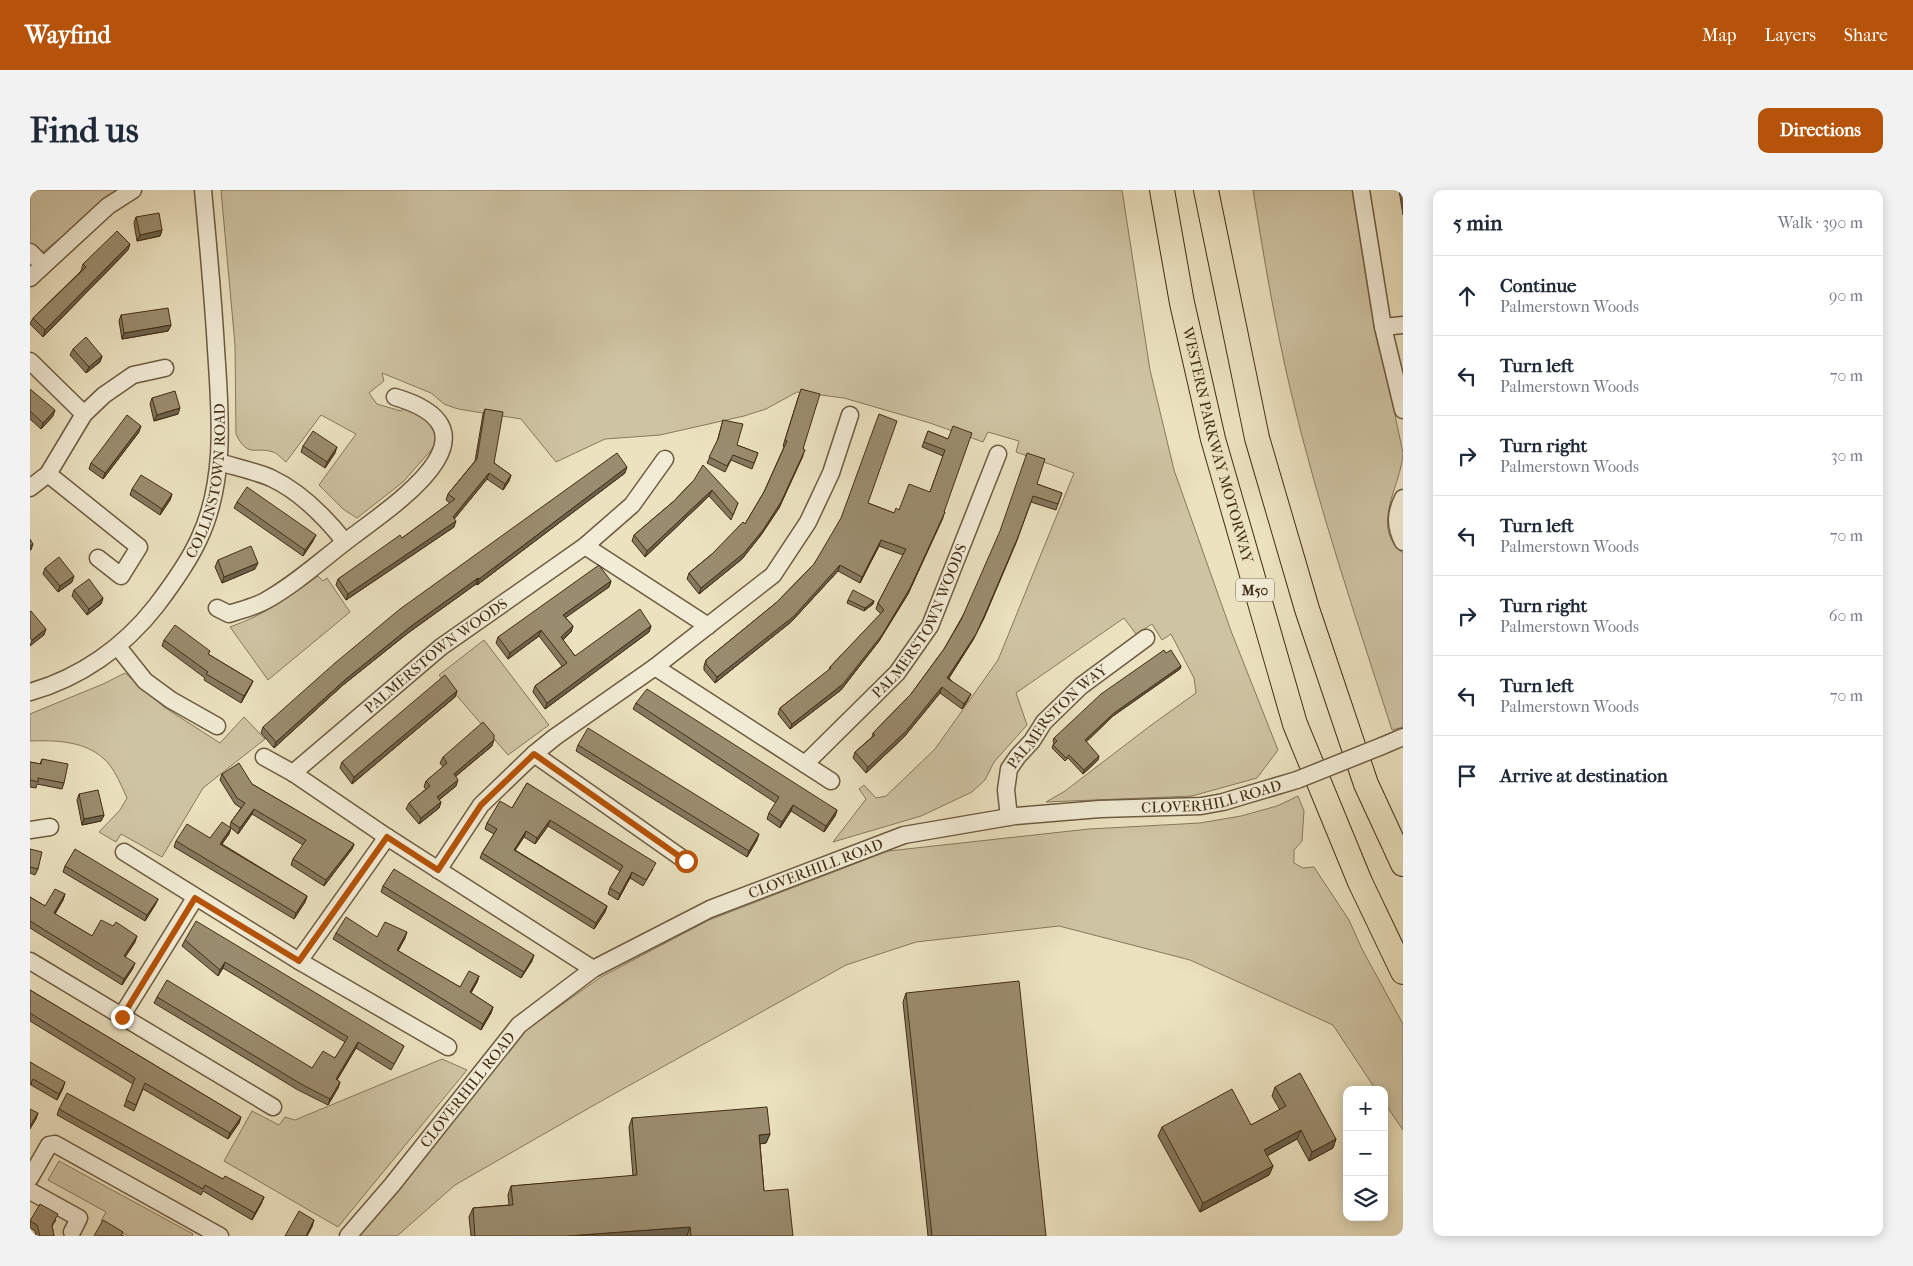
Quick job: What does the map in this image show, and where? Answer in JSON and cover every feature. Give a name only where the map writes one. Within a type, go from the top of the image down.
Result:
[{"type":"highway","name":"WESTERN PARKWAY MOTORWAY","points":[[1162,190],[1182,303],[1213,439],[1292,715],[1360,882],[1403,972]]},
{"type":"highway","points":[[1206,190],[1257,438],[1307,609],[1366,784],[1403,864]]},
{"type":"street","points":[[30,278],[108,206],[133,190]]},
{"type":"street","name":"COLLINSTOWN ROAD","points":[[30,692],[48,687],[96,662],[118,647],[145,620],[171,586],[199,539],[213,499],[218,462],[219,398],[203,190]]},
{"type":"street","points":[[1361,190],[1383,327],[1403,410]]},
{"type":"street","points":[[30,252],[43,266]]},
{"type":"street","points":[[1383,327],[1403,325]]},
{"type":"street","points":[[30,361],[84,414]]},
{"type":"street","points":[[30,488],[48,474],[84,414],[104,395],[133,375],[165,368]]},
{"type":"street","points":[[217,608],[229,614],[264,601],[405,497],[434,468],[442,450],[442,432],[434,418],[417,404],[395,397]]},
{"type":"street","points":[[438,870],[481,805],[534,754],[655,666],[773,575],[808,522],[831,473],[850,415]]},
{"type":"street","name":"PALMERSTOWN WOODS","points":[[806,764],[897,673],[930,626],[998,454]]},
{"type":"street","name":"PALMERSTOWN WOODS","points":[[293,773],[440,647],[585,546],[632,506],[665,459]]},
{"type":"street","points":[[218,462],[272,478],[309,504],[345,542]]},
{"type":"street","points":[[48,474],[138,548],[121,576],[98,558]]},
{"type":"street","points":[[1403,498],[1398,508],[1396,520],[1398,532],[1403,542]]},
{"type":"street","points":[[585,546],[708,626]]},
{"type":"street","name":"PALMERSTON WAY","points":[[1009,817],[1006,790],[1009,769],[1032,741],[1044,722],[1081,686],[1146,638]]},
{"type":"street","points":[[118,647],[145,681],[172,700],[217,726]]},
{"type":"street","points":[[655,666],[831,781]]},
{"type":"street","name":"CLOVERHILL ROAD","points":[[348,1236],[392,1185],[519,1025],[593,969],[710,909],[904,835],[1009,817],[1100,809],[1202,806],[1223,802],[1297,780],[1403,737]]},
{"type":"street","points":[[534,754],[686,861]]},
{"type":"street","points":[[264,757],[293,773],[387,837],[593,969]]},
{"type":"street","points":[[30,830],[50,827]]},
{"type":"street","points":[[299,961],[387,837]]},
{"type":"street","points":[[124,852],[195,898],[299,961],[448,1047]]},
{"type":"street","points":[[122,1017],[195,898]]},
{"type":"street","points":[[30,961],[273,1108]]},
{"type":"street","points":[[30,1178],[44,1150],[49,1145],[55,1144],[219,1236]]},
{"type":"street","points":[[30,1191],[80,1218],[72,1232]]},
{"type":"shaded area","points":[[30,190],[121,190],[30,262]]},
{"type":"shaded area","points":[[221,190],[1122,190],[1150,370],[1174,470],[1231,631],[1278,750],[1257,778],[1192,796],[1046,802],[1065,791],[1196,693],[1194,678],[1171,634],[1162,640],[1152,624],[1136,634],[1124,618],[1016,693],[1027,725],[994,762],[985,780],[972,792],[921,816],[833,842],[866,799],[859,789],[864,785],[876,798],[886,796],[935,749],[998,660],[1074,473],[1016,452],[1019,441],[988,432],[983,442],[930,423],[844,398],[797,392],[766,409],[744,416],[660,435],[605,439],[556,462],[521,419],[458,409],[444,404],[431,393],[382,373],[384,381],[369,393],[377,404],[401,411],[406,407],[415,409],[437,430],[436,442],[403,482],[357,518],[343,509],[319,485],[356,434],[321,415],[286,462],[273,452],[252,450],[244,447],[236,434],[235,345]]},
{"type":"shaded area","points":[[1253,190],[1355,190],[1377,330],[1403,453],[1388,519],[1388,531],[1393,543],[1403,553],[1403,727],[1392,730],[1338,562],[1302,435],[1275,317]]},
{"type":"shaded area","points":[[318,576],[323,581],[327,578],[350,612],[268,680],[230,627],[276,605]]},
{"type":"shaded area","points":[[484,640],[549,725],[508,755],[439,675]]},
{"type":"shaded area","points":[[125,673],[164,707],[220,743],[244,717],[265,739],[203,788],[162,857],[121,834],[116,842],[99,832],[120,810],[127,798],[114,771],[103,758],[95,752],[78,745],[59,741],[30,741],[30,714]]},
{"type":"shaded area","points":[[1298,796],[1304,811],[1302,841],[1294,850],[1294,863],[1303,868],[1314,867],[1349,920],[1362,949],[1403,1024],[1403,1130],[1388,1108],[1388,1086],[1373,1086],[1333,1025],[1190,960],[1059,926],[916,942],[846,965],[603,1100],[455,1185],[397,1236],[359,1236],[526,1030],[601,977],[709,920],[888,851],[1089,829],[1200,823],[1241,816],[1277,806]]},
{"type":"shaded area","points":[[442,1059],[467,1070],[338,1227],[224,1161],[252,1111],[279,1125],[285,1117],[295,1120]]},
{"type":"shaded area","points":[[59,1161],[193,1234],[192,1236],[128,1236],[101,1221],[106,1212],[48,1180]]},
{"type":"building","points":[[159,213],[162,230],[140,235],[136,217]]},
{"type":"building","points":[[117,231],[130,244],[45,330],[33,318],[86,267],[83,264]]},
{"type":"building","points":[[168,308],[171,325],[124,333],[121,315]]},
{"type":"building","points":[[86,337],[102,356],[89,367],[73,349]]},
{"type":"building","points":[[30,389],[55,410],[43,423],[30,411]]},
{"type":"building","points":[[801,389],[820,394],[803,449],[805,450],[781,502],[763,530],[744,553],[701,588],[689,573],[712,554],[743,522],[745,524],[764,492],[787,441],[785,440]]},
{"type":"building","points":[[175,391],[180,408],[157,415],[152,398]]},
{"type":"building","points":[[485,409],[503,412],[494,463],[511,475],[505,484],[489,473],[453,517],[456,521],[348,594],[338,579],[400,535],[402,538],[455,499],[448,494],[477,459]]},
{"type":"building","points":[[879,414],[897,421],[868,503],[894,513],[896,508],[899,510],[909,484],[930,492],[945,450],[924,442],[928,431],[948,439],[953,426],[972,433],[945,512],[910,588],[882,635],[843,684],[792,724],[780,708],[831,668],[884,610],[878,603],[906,549],[881,540],[862,577],[840,565],[794,616],[717,677],[706,664],[706,660],[777,602],[814,564],[841,518]]},
{"type":"building","points":[[127,415],[141,426],[105,473],[91,463]]},
{"type":"building","points":[[723,420],[743,424],[737,445],[758,453],[754,463],[733,455],[727,466],[709,457],[718,439]]},
{"type":"building","points":[[313,431],[337,447],[327,462],[303,446]]},
{"type":"building","points":[[617,453],[627,467],[479,579],[410,627],[346,679],[276,742],[263,727],[335,663],[400,609]]},
{"type":"building","points":[[1027,453],[1045,459],[1037,484],[1062,493],[1058,504],[1033,496],[1018,537],[976,634],[947,678],[971,694],[964,704],[942,687],[906,731],[868,767],[855,752],[875,735],[873,733],[911,694],[944,649],[961,620],[1000,531]]},
{"type":"building","points":[[703,465],[738,503],[733,515],[712,490],[647,551],[634,535],[674,501],[694,480]]},
{"type":"building","points":[[141,475],[172,494],[162,509],[132,489]]},
{"type":"building","points":[[247,487],[316,535],[305,550],[237,502]]},
{"type":"building","points":[[251,546],[258,563],[224,577],[218,560]]},
{"type":"building","points":[[59,557],[74,576],[60,586],[45,568]]},
{"type":"building","points":[[599,565],[611,581],[563,615],[573,626],[561,637],[575,656],[640,609],[651,626],[547,703],[535,686],[567,663],[541,630],[510,653],[498,637]]},
{"type":"building","points":[[89,579],[103,598],[89,609],[74,590]]},
{"type":"building","points":[[853,590],[874,601],[865,608],[848,600]]},
{"type":"building","points":[[31,611],[46,629],[32,640],[30,638]]},
{"type":"building","points":[[175,625],[210,651],[208,654],[253,681],[244,696],[206,674],[208,672],[164,640]]},
{"type":"building","points":[[1164,650],[1166,653],[1171,650],[1181,666],[1114,713],[1085,740],[1099,756],[1084,770],[1069,755],[1066,758],[1053,745],[1057,741],[1054,738],[1101,694]]},
{"type":"building","points":[[445,675],[457,691],[354,777],[342,762]]},
{"type":"building","points":[[647,689],[837,810],[826,826],[793,805],[782,822],[769,813],[779,797],[636,703]]},
{"type":"building","points":[[483,722],[494,735],[494,740],[454,774],[458,780],[437,797],[441,802],[421,818],[409,803],[430,786],[426,781],[447,763],[443,757]]},
{"type":"building","points":[[588,728],[759,834],[749,851],[578,745]]},
{"type":"building","points":[[42,759],[68,764],[64,783],[38,778],[38,782],[30,780],[30,762],[41,764]]},
{"type":"building","points":[[239,763],[252,784],[354,844],[326,880],[293,859],[306,840],[254,809],[240,828],[231,822],[245,803],[237,798],[222,774]]},
{"type":"building","points":[[527,783],[656,863],[646,880],[632,872],[620,894],[610,888],[623,866],[550,820],[537,838],[526,831],[514,850],[607,906],[596,923],[482,853],[497,829],[487,823],[500,801],[512,808]]},
{"type":"building","points":[[98,790],[104,815],[84,819],[79,794]]},
{"type":"building","points":[[222,822],[231,828],[220,844],[307,896],[296,913],[176,841],[187,824],[210,838]]},
{"type":"building","points":[[30,849],[42,852],[38,869],[30,867]]},
{"type":"building","points":[[75,849],[158,899],[147,915],[65,866]]},
{"type":"building","points":[[394,869],[534,955],[524,972],[383,886]]},
{"type":"building","points":[[55,889],[65,894],[54,913],[92,936],[101,920],[113,926],[116,922],[137,936],[124,956],[135,963],[124,979],[30,921],[30,897],[45,906]]},
{"type":"building","points":[[346,917],[377,937],[385,922],[407,932],[397,950],[460,987],[469,971],[479,976],[470,992],[493,1007],[483,1024],[336,933]]},
{"type":"building","points":[[196,921],[404,1046],[394,1064],[358,1042],[336,1079],[340,1082],[330,1099],[301,1084],[157,997],[167,980],[312,1068],[323,1051],[335,1058],[348,1037],[225,962],[220,970],[185,940]]},
{"type":"building","points":[[1019,981],[1046,1236],[932,1236],[906,993]]},
{"type":"building","points":[[30,990],[241,1117],[230,1133],[145,1083],[136,1105],[126,1100],[135,1078],[30,1013]]},
{"type":"building","points":[[30,1062],[65,1082],[59,1094],[33,1079],[30,1085]]},
{"type":"building","points":[[1300,1073],[1336,1139],[1312,1152],[1301,1130],[1264,1150],[1273,1166],[1203,1203],[1162,1127],[1232,1089],[1251,1125],[1286,1106],[1275,1087]]},
{"type":"building","points":[[67,1093],[223,1179],[225,1176],[264,1197],[255,1213],[205,1185],[203,1189],[59,1109]]},
{"type":"building","points":[[767,1107],[770,1134],[759,1135],[764,1191],[788,1189],[793,1236],[691,1236],[690,1227],[567,1236],[475,1236],[473,1208],[513,1205],[511,1186],[637,1175],[632,1118]]},
{"type":"building","points":[[30,1109],[38,1113],[30,1126]]},
{"type":"building","points":[[40,1204],[58,1214],[52,1225],[54,1236],[40,1236],[37,1225],[30,1221]]},
{"type":"building","points":[[299,1211],[314,1220],[306,1236],[285,1236]]},
{"type":"building","points":[[103,1220],[123,1232],[121,1235],[124,1236],[94,1236]]},
{"type":"route","points":[[122,1017],[195,898],[299,961],[387,837],[438,870],[481,805],[534,754],[686,861]]}]
